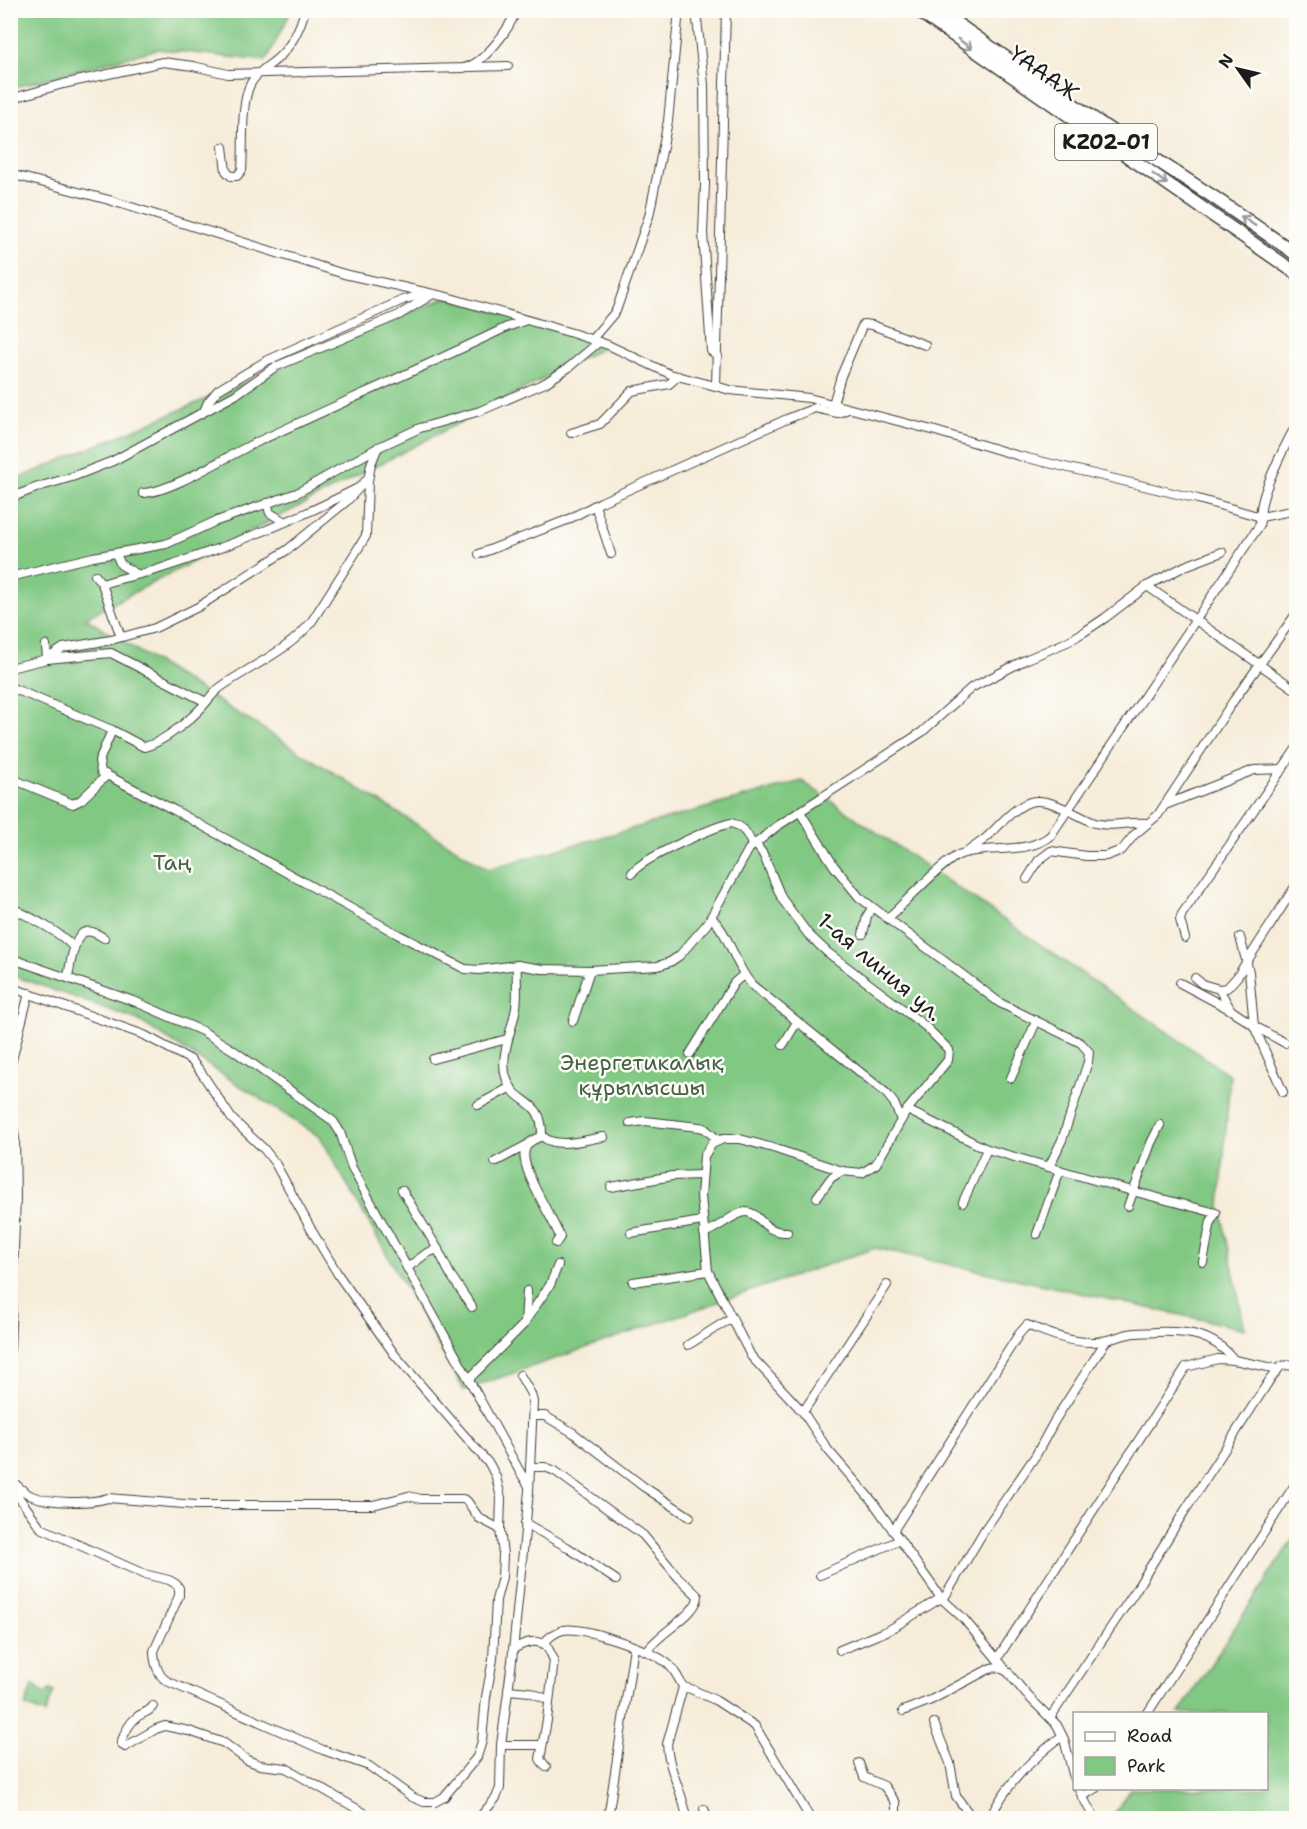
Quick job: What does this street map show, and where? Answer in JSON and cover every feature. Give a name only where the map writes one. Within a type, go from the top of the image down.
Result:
[{"type":"highway","name":"ҮАААЖ","points":[[917,10],[1296,273]]},
{"type":"highway","name":"ҮАААЖ","points":[[937,10],[1104,126],[1296,254]]},
{"type":"street","points":[[223,147],[226,171],[231,176],[237,176],[242,170],[247,94],[250,84],[288,46],[300,28],[305,10]]},
{"type":"street","points":[[469,67],[477,62],[504,34],[516,10]]},
{"type":"street","points":[[10,577],[74,561],[166,544],[214,522],[303,490],[379,447],[420,428],[486,409],[563,372],[596,341],[616,310],[623,296],[649,216],[668,121],[679,10]]},
{"type":"street","points":[[696,10],[704,85],[703,233],[708,330],[711,351],[718,357]]},
{"type":"street","points":[[716,386],[726,10]]},
{"type":"street","points":[[10,99],[63,84],[163,62],[228,74],[421,71],[508,66]]},
{"type":"street","points":[[10,174],[109,200],[352,276],[390,282],[596,341],[678,376],[730,390],[809,398],[932,430],[1019,456],[1198,499],[1262,517],[1296,510]]},
{"type":"street","points":[[204,411],[218,390],[272,358],[403,300],[431,293]]},
{"type":"street","points":[[10,498],[113,461],[235,395],[275,367],[399,315],[431,293]]},
{"type":"street","points":[[143,493],[152,493],[172,484],[262,440],[525,320]]},
{"type":"street","points":[[833,404],[841,376],[863,324],[872,325],[925,345]]},
{"type":"street","points":[[272,358],[286,362]]},
{"type":"street","points":[[571,433],[600,424],[632,391],[669,384],[678,376]]},
{"type":"street","points":[[479,554],[549,527],[807,411],[821,408],[838,412],[848,409]]},
{"type":"street","points":[[966,853],[1005,849],[1041,841],[1051,834],[1259,526],[1262,504],[1283,449],[1296,425]]},
{"type":"street","points":[[47,659],[63,648],[111,640],[166,624],[251,575],[311,531],[363,485],[379,447]]},
{"type":"street","points":[[10,687],[112,730],[140,745],[148,746],[172,733],[220,687],[306,629],[366,536],[368,476]]},
{"type":"street","points":[[102,584],[211,550],[285,522],[363,485]]},
{"type":"street","points":[[267,503],[270,513],[285,522]]},
{"type":"street","points":[[595,506],[611,554]]},
{"type":"street","points":[[112,730],[98,765],[101,772],[465,969],[479,970],[517,965],[542,969],[590,970],[658,966],[679,956],[712,918],[725,890],[753,845],[793,815],[922,732],[971,688],[1025,660],[1067,642],[1105,618],[1147,586],[1185,566],[1222,552]]},
{"type":"street","points":[[116,554],[121,565],[137,574]]},
{"type":"street","points":[[95,575],[102,584],[121,637]]},
{"type":"street","points":[[1147,586],[1296,690]]},
{"type":"street","points":[[1027,879],[1039,860],[1051,850],[1086,856],[1114,854],[1122,850],[1146,823],[1158,815],[1296,614]]},
{"type":"street","points":[[46,645],[47,659]]},
{"type":"street","points":[[10,668],[47,659],[111,653],[199,696],[206,702]]},
{"type":"street","points":[[1185,938],[1180,920],[1182,914],[1296,749]]},
{"type":"street","points":[[1165,805],[1254,770],[1283,769]]},
{"type":"street","points":[[10,778],[73,804],[81,800],[107,775]]},
{"type":"street","points":[[888,918],[950,860],[966,853],[984,840],[1016,810],[1029,802],[1037,801],[1067,810],[1100,824],[1146,823]]},
{"type":"street","points":[[800,812],[847,883],[872,908],[1000,1003],[1086,1047],[1089,1057],[1062,1140],[1048,1167]]},
{"type":"street","name":"1-ая линия ул.","points":[[632,873],[654,857],[731,823],[738,825],[763,854],[786,905],[808,934],[827,952],[919,1021],[944,1045],[950,1055],[907,1110]]},
{"type":"street","points":[[1194,978],[1202,984],[1219,989],[1227,988],[1247,963],[1296,885]]},
{"type":"street","points":[[10,907],[62,935],[74,949]]},
{"type":"street","points":[[863,934],[867,916],[872,908]]},
{"type":"street","points":[[712,918],[723,932],[743,975],[765,997],[886,1093],[894,1103],[901,1120]]},
{"type":"street","points":[[68,977],[77,939],[86,931],[104,938]]},
{"type":"street","points":[[1240,938],[1247,963],[1254,1026],[1283,1092]]},
{"type":"street","points":[[10,958],[136,1002],[202,1031],[233,1050],[333,1121],[340,1132],[352,1168],[529,1486]]},
{"type":"street","points":[[517,965],[516,1007],[507,1038],[505,1073],[511,1088],[530,1103],[540,1115],[542,1136]]},
{"type":"street","points":[[573,1021],[590,970]]},
{"type":"street","points":[[690,1054],[735,983],[743,975]]},
{"type":"street","points":[[1180,983],[1286,1043]]},
{"type":"street","points":[[10,987],[144,1035],[191,1060],[232,1119],[264,1149],[275,1163],[339,1276],[395,1355],[490,1465],[496,1477],[501,1498],[500,1529],[503,1555],[502,1577],[496,1600],[493,1659],[486,1697],[482,1740],[477,1757],[444,1797],[435,1802],[424,1802],[412,1797],[369,1766],[323,1750],[162,1678],[154,1659],[154,1652],[179,1596],[179,1588],[169,1580],[144,1574],[41,1528],[15,1492],[10,1467]]},
{"type":"street","points":[[1219,989],[1231,1010]]},
{"type":"street","points":[[10,1068],[29,993]]},
{"type":"street","points":[[783,1045],[797,1022]]},
{"type":"street","points":[[1011,1078],[1036,1022]]},
{"type":"street","points":[[433,1059],[507,1038]]},
{"type":"street","points":[[478,1105],[511,1088]]},
{"type":"street","points":[[1073,1774],[1057,1725],[1007,1672],[963,1618],[942,1599],[873,1502],[828,1450],[802,1412],[751,1356],[708,1271],[702,1221],[704,1156],[712,1144],[718,1140],[731,1138],[756,1143],[842,1171],[862,1173],[876,1164],[907,1110],[987,1149],[1216,1213],[1211,1221],[1203,1262]]},
{"type":"street","points":[[10,1111],[15,1139],[16,1198],[10,1350]]},
{"type":"street","points":[[630,1123],[645,1121],[689,1125],[704,1128],[718,1140]]},
{"type":"street","points":[[1128,1206],[1160,1125]]},
{"type":"street","points":[[542,1136],[554,1143],[604,1137]]},
{"type":"street","points":[[542,1136],[531,1140],[524,1155],[538,1194],[560,1237],[556,1243]]},
{"type":"street","points":[[495,1162],[527,1145]]},
{"type":"street","points":[[963,1202],[987,1149]]},
{"type":"street","points":[[1037,1234],[1060,1170]]},
{"type":"street","points":[[817,1197],[831,1178],[842,1171]]},
{"type":"street","points":[[611,1187],[672,1176],[702,1175]]},
{"type":"street","points":[[402,1190],[438,1249],[450,1274],[472,1307]]},
{"type":"street","points":[[704,1233],[712,1231],[743,1212],[749,1212],[773,1231],[787,1232]]},
{"type":"street","points":[[631,1233],[702,1221]]},
{"type":"street","points":[[407,1268],[438,1249]]},
{"type":"street","points":[[469,1379],[515,1334],[526,1320],[550,1285],[558,1265]]},
{"type":"street","points":[[633,1282],[708,1271]]},
{"type":"street","points":[[802,1412],[887,1285]]},
{"type":"street","points":[[526,1320],[527,1291]]},
{"type":"street","points":[[688,1346],[733,1319]]},
{"type":"street","points":[[893,1531],[963,1419],[1027,1325],[1078,1341],[1106,1341],[1130,1334],[1186,1332],[1208,1338],[1227,1350],[1234,1360]]},
{"type":"street","points":[[840,1650],[889,1630],[942,1599],[985,1529],[1036,1455],[1106,1341]]},
{"type":"street","points":[[997,1659],[1186,1367],[1218,1359],[1278,1369]]},
{"type":"street","points":[[1050,1718],[1134,1593],[1278,1369],[1285,1365],[1296,1368]]},
{"type":"street","points":[[479,1818],[496,1798],[500,1788],[501,1744],[529,1486],[533,1416],[531,1394],[520,1375]]},
{"type":"street","points":[[533,1416],[545,1416],[572,1432],[644,1487],[690,1517]]},
{"type":"street","points":[[530,1467],[545,1467],[555,1471],[643,1535],[678,1577],[698,1596],[698,1602],[693,1609],[657,1638],[647,1651]]},
{"type":"street","points":[[12,1482],[31,1496],[44,1500],[98,1501],[108,1498],[196,1505],[373,1504],[408,1496],[421,1499],[463,1499],[479,1518],[500,1529]]},
{"type":"street","points":[[1148,1712],[1296,1483]]},
{"type":"street","points":[[525,1523],[567,1547],[616,1580]]},
{"type":"street","points":[[820,1575],[900,1540]]},
{"type":"street","points":[[513,1648],[529,1642],[544,1643],[557,1633],[572,1630],[609,1638],[647,1651],[667,1663],[676,1673],[683,1687],[667,1744],[668,1759],[682,1793],[687,1818]]},
{"type":"street","points":[[544,1643],[554,1660],[540,1759],[546,1767]]},
{"type":"street","points":[[609,1818],[634,1647]]},
{"type":"street","points":[[903,1711],[931,1700],[991,1668],[998,1667],[1007,1672]]},
{"type":"street","points":[[683,1687],[715,1700],[755,1726],[810,1818]]},
{"type":"street","points":[[508,1690],[530,1692],[549,1700]]},
{"type":"street","points":[[153,1706],[151,1710],[136,1717],[124,1732],[121,1743],[125,1747],[165,1726],[189,1731],[224,1743],[247,1760],[260,1765],[286,1768],[373,1818]]},
{"type":"street","points":[[934,1723],[950,1763],[956,1796],[972,1818]]},
{"type":"street","points":[[990,1818],[999,1801],[1021,1771],[1062,1736]]},
{"type":"street","points":[[501,1744],[542,1745]]},
{"type":"street","points":[[859,1763],[864,1777],[884,1786],[891,1795],[897,1809],[896,1818]]},
{"type":"street","points":[[1079,1790],[1094,1818]]},
{"type":"street","points":[[1082,1797],[1093,1790]]},
{"type":"street","points":[[704,1809],[708,1818]]},
{"type":"green space","points":[[11,10],[291,11],[266,61],[158,49],[11,88]]},
{"type":"green space","name":"Энергетикалық құрылысшы","points":[[447,297],[608,345],[85,618],[488,869],[802,781],[1230,1075],[1220,1206],[1245,1329],[875,1248],[464,1390],[320,1137],[138,1020],[11,975],[10,482]]},
{"type":"green space","points":[[1296,1534],[1296,1818],[1112,1817],[1129,1790],[1268,1790],[1268,1712],[1180,1712]]},
{"type":"green space","points":[[33,1685],[47,1694],[49,1690],[54,1692],[45,1714],[25,1706]]},
{"type":"park label","name":"Таң","points":[[172,862]]}]
